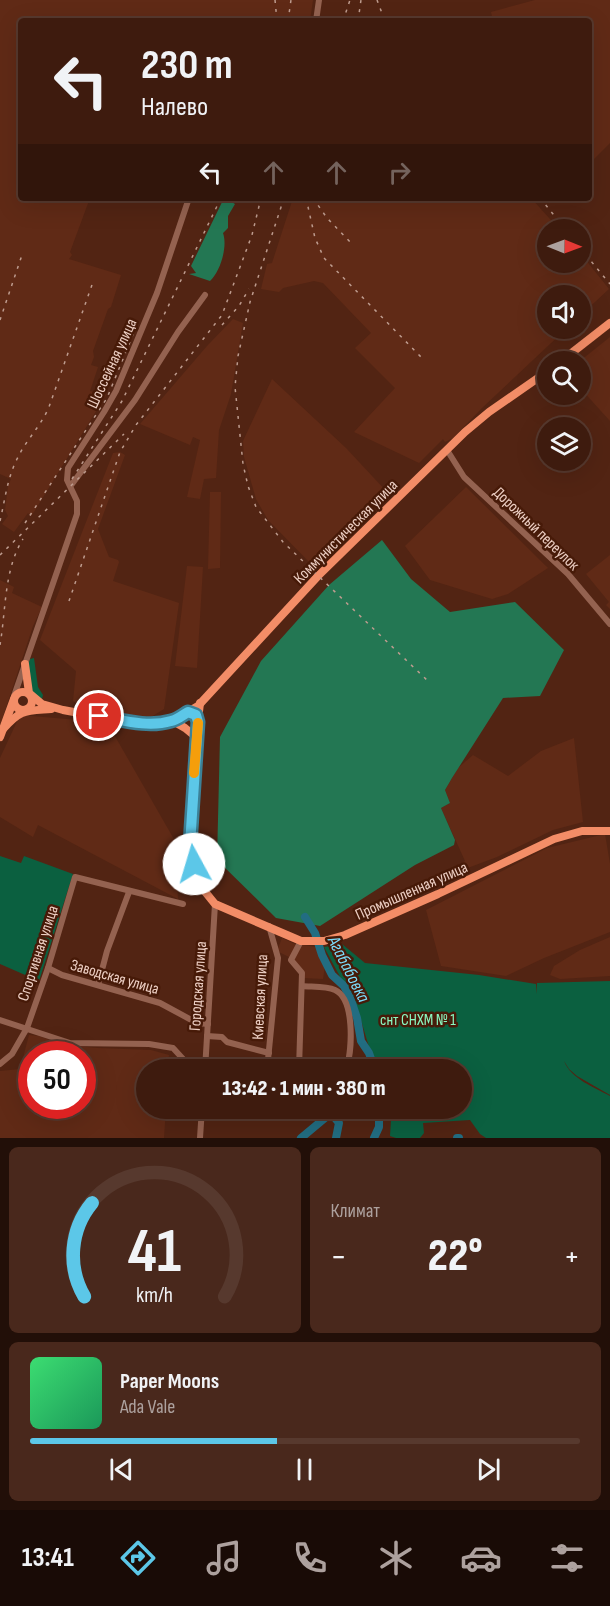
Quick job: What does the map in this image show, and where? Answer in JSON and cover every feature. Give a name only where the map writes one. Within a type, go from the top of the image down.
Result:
[{"type":"main road","points":[[574,351],[610,323]]},
{"type":"main road","name":"Коммунистическая улица","points":[[173,721],[200,703],[318,576],[447,450],[489,412],[537,378]]},
{"type":"main road","points":[[25,664],[32,704],[25,711]]},
{"type":"main road","points":[[25,711],[16,708],[14,704],[15,696],[21,692],[29,693],[37,702],[55,709],[133,723],[173,721],[196,737]]},
{"type":"main road","name":"Шоссейная улица","points":[[1,733],[15,696]]},
{"type":"main road","points":[[196,737],[200,703]]},
{"type":"main road","points":[[1,733],[16,715],[25,711],[55,709]]},
{"type":"main road","points":[[185,728],[182,720],[186,713],[194,713],[198,722]]},
{"type":"main road","points":[[185,728],[192,728],[198,722]]},
{"type":"main road","name":"Промышленная улица","points":[[196,737],[190,845],[198,883],[215,904],[301,940],[324,941],[358,930],[554,839],[582,831],[610,831]]},
{"type":"street","points":[[316,18],[319,0]]},
{"type":"street","name":"Шоссейная улица","points":[[15,696],[77,514],[77,501],[67,480],[68,468],[116,391],[157,292],[188,201]]},
{"type":"street","points":[[72,484],[135,400],[178,332],[205,295]]},
{"type":"street","name":"Дорожный переулок","points":[[447,450],[464,477],[568,574],[610,624]]},
{"type":"street","name":"Спортивная улица","points":[[0,1064],[12,1054],[27,1028],[75,878],[129,892]]},
{"type":"street","points":[[98,985],[107,951],[129,892],[183,904]]},
{"type":"street","name":"Городская улица","points":[[205,1059],[215,904]]},
{"type":"street","name":"Киевская улица","points":[[268,1059],[278,958],[269,927]]},
{"type":"street","points":[[291,960],[301,940]]},
{"type":"street","points":[[278,958],[291,960],[302,973],[299,1059]]},
{"type":"street","name":"Заводская улица","points":[[48,968],[62,975],[160,1003],[197,1023],[208,1024]]},
{"type":"street","points":[[302,986],[331,989],[342,994],[349,1007],[347,1059]]},
{"type":"street","points":[[0,1020],[70,1043],[148,1044],[173,1048],[183,1059]]},
{"type":"street","points":[[207,1036],[222,1037],[227,1042],[269,1053]]},
{"type":"street","points":[[200,1138],[201,1119]]},
{"type":"shaded area","points":[[0,0],[313,0],[310,18],[18,18],[18,201],[89,201],[69,259],[121,275],[93,351],[94,357],[91,365],[98,367],[90,391],[106,395],[34,512],[31,516],[28,513],[14,532],[2,524],[8,516],[5,510],[11,479],[0,474]]},
{"type":"shaded area","points":[[535,0],[610,0],[610,143],[592,161],[592,18],[492,18],[491,12]]},
{"type":"shaded area","points":[[292,201],[534,201],[550,219],[537,219],[537,273],[591,273],[591,266],[609,289],[591,306],[591,285],[537,285],[537,339],[555,339],[543,351],[537,351],[537,356],[453,438],[445,442],[443,439],[419,463],[354,432],[395,388],[355,348],[371,333],[323,283],[314,281],[283,288],[279,292],[261,289],[267,264],[272,263]]},
{"type":"shaded area","points":[[233,319],[243,323],[231,394],[219,430],[216,478],[204,479],[200,499],[187,497],[200,440],[193,437],[190,445],[140,424]]},
{"type":"shaded area","points":[[610,337],[610,421],[591,400],[591,352]]},
{"type":"shaded area","points":[[272,379],[346,448],[387,492],[312,565],[268,520],[256,499],[244,457],[243,441]]},
{"type":"shaded area","points":[[120,452],[125,455],[98,529],[109,557],[119,562],[113,581],[179,603],[164,709],[151,717],[87,709],[73,701],[76,671],[40,640],[113,453]]},
{"type":"shaded area","points":[[466,487],[548,568],[508,594],[492,599],[430,580],[405,546]]},
{"type":"shaded area","points":[[210,492],[221,492],[220,568],[208,569]]},
{"type":"shaded area","points":[[610,555],[610,609],[606,605],[609,602],[586,574]]},
{"type":"shaded area","points":[[187,566],[203,567],[197,668],[175,666]]},
{"type":"shaded area","points":[[0,580],[14,587],[12,593],[42,607],[33,626],[0,726]]},
{"type":"shaded area","points":[[20,715],[102,722],[112,731],[175,841],[178,899],[38,825],[33,837],[0,817],[0,758]]},
{"type":"shaded area","points":[[574,738],[583,822],[553,830],[497,857],[465,869],[462,863],[465,861],[441,808],[450,803],[445,790],[458,768],[473,755],[508,776],[541,751]]},
{"type":"shaded area","points":[[605,834],[610,864],[610,932],[506,976],[441,966],[426,910],[547,848]]},
{"type":"shaded area","points":[[610,937],[610,976],[560,979],[550,975],[554,966],[580,950]]},
{"type":"shaded area","points":[[282,938],[295,944],[317,947],[325,966],[323,979],[303,978],[293,959],[277,951]]},
{"type":"shaded area","points":[[29,1035],[53,1041],[27,1041]]},
{"type":"shaded area","points":[[96,1048],[151,1050],[169,1055],[169,1059],[136,1059],[136,1119],[165,1119],[164,1138],[0,1138],[0,1071],[18,1069],[18,1119],[96,1119]]},
{"type":"green space","points":[[223,201],[235,204],[228,216],[228,228],[223,233],[222,259],[214,277],[210,281],[189,274],[196,273],[191,266]]},
{"type":"green space","points":[[382,540],[411,579],[450,612],[515,602],[564,650],[540,696],[503,698],[445,790],[450,803],[441,808],[455,840],[454,845],[415,865],[320,926],[276,918],[217,860],[220,737],[261,661],[329,585]]},
{"type":"green space","points":[[34,658],[42,699],[32,694],[27,667],[30,659]]},
{"type":"green space","points":[[0,856],[21,863],[24,856],[73,874],[39,981],[0,964]]},
{"type":"green space","name":"снт СНХМ № 1","points":[[342,944],[365,963],[479,975],[536,984],[537,994],[537,983],[610,981],[610,1095],[577,1076],[564,1061],[567,1067],[577,1078],[610,1096],[610,1138],[486,1138],[480,1134],[470,1120],[423,1123],[424,1133],[420,1138],[390,1136],[391,1119],[472,1119],[472,1059],[374,1059],[358,1010],[324,947]]},
{"type":"waterway","name":"Агабабовка","points":[[305,917],[315,933],[332,975],[344,986],[351,1000],[361,1041],[371,1059]]},
{"type":"waterway","points":[[301,1138],[331,1113],[339,1123],[336,1138]]},
{"type":"waterway","name":"Агабабовка","points":[[374,1138],[379,1127],[379,1119]]},
{"type":"railway","points":[[275,0],[277,18]]},
{"type":"railway","points":[[288,18],[291,0]]},
{"type":"railway","points":[[344,18],[350,0]]},
{"type":"railway","points":[[358,18],[361,0]]},
{"type":"railway","points":[[377,0],[384,18]]},
{"type":"railway","points":[[72,479],[122,401],[220,201]]},
{"type":"railway","points":[[69,601],[120,452],[136,425],[222,315],[252,235],[260,201]]},
{"type":"railway","points":[[283,201],[250,302],[238,356],[235,387],[243,464],[248,486],[256,507],[283,542],[430,683]]},
{"type":"railway","points":[[307,201],[315,238],[324,258],[421,357]]},
{"type":"railway","points":[[315,201],[327,218],[353,245]]},
{"type":"railway","points":[[542,201],[557,219]]},
{"type":"railway","points":[[0,320],[22,255]]},
{"type":"railway","points":[[591,261],[610,284]]},
{"type":"railway","points":[[0,521],[14,467],[49,407],[93,282]]},
{"type":"railway","points":[[222,325],[239,306],[249,289]]},
{"type":"railway","points":[[25,523],[107,398],[134,332]]},
{"type":"railway","points":[[0,555],[124,434]]},
{"type":"railway","points":[[0,645],[9,576],[23,539]]},
{"type":"slow traffic","points":[[194,773],[198,723]]},
{"type":"route","points":[[99,716],[133,723],[153,723],[173,721],[188,712],[196,715],[198,722],[190,845],[194,864]]}]
